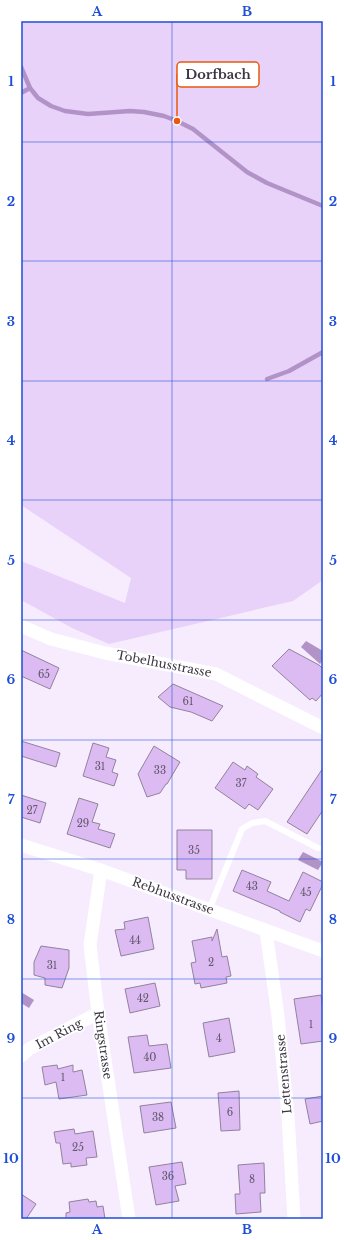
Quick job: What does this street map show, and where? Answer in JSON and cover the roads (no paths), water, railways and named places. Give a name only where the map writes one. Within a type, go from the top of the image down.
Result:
[{"type":"street","name":"Tobelhusstrasse","points":[[21,626],[51,639],[105,653],[216,674],[323,728]]},
{"type":"street","name":"Rebhusstrasse","points":[[21,845],[100,870],[323,951]]},
{"type":"street","name":"Ringstrasse","points":[[100,870],[90,945],[98,1013],[129,1219]]},
{"type":"street","name":"Lettenstrasse","points":[[266,930],[278,1016],[288,1115],[294,1219]]},
{"type":"street","name":"Im Ring","points":[[21,1056],[29,1049],[98,1013]]},
{"type":"lane","points":[[209,910],[242,829],[252,823],[265,821],[318,848]]},
{"type":"waterway","points":[[21,67],[30,88],[38,98],[51,106],[65,111],[88,114],[130,111],[164,116],[193,129],[247,172],[267,183],[323,206]]},
{"type":"waterway","points":[[21,93],[30,88]]},
{"type":"waterway","points":[[267,379],[289,371],[323,352]]},
{"type":"place","name":"Dorfbach","points":[[177,121]]}]
